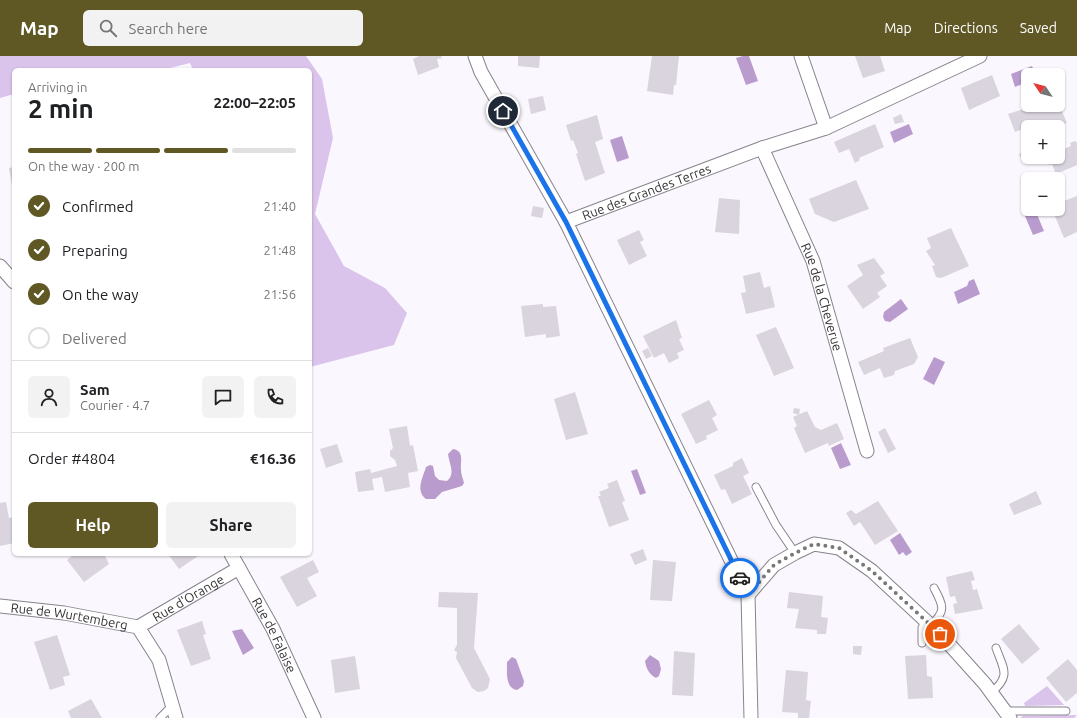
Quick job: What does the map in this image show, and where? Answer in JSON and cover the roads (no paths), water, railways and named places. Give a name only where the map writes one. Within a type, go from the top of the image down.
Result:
[{"type":"street","points":[[475,56],[481,72],[566,222]]},
{"type":"street","points":[[801,56],[826,128]]},
{"type":"street","name":"Rue des Grandes Terres","points":[[750,718],[748,595],[566,222],[762,148],[826,128],[980,56]]},
{"type":"street","name":"Rue de la Cheverue","points":[[762,148],[813,261],[867,451]]},
{"type":"street","points":[[0,266],[12,280]]},
{"type":"street","points":[[748,595],[774,565],[795,553],[814,544],[839,548],[872,571],[928,623],[992,693],[1007,714]]},
{"type":"street","name":"Rue de Falaise","points":[[232,556],[273,629],[314,718]]},
{"type":"street","name":"Rue d'Orange","points":[[138,627],[239,568]]},
{"type":"street","name":"Rue de Wurtemberg","points":[[0,606],[64,613],[138,627]]},
{"type":"street","points":[[138,627],[159,660],[174,712]]},
{"type":"lane","points":[[756,487],[776,524],[795,553]]},
{"type":"lane","points":[[922,643],[922,628],[928,623],[938,619],[942,612],[942,603],[934,588]]},
{"type":"lane","points":[[992,693],[1004,680],[1006,673],[996,648]]},
{"type":"lane","points":[[1007,714],[1066,710]]},
{"type":"lane","points":[[160,718],[174,712]]}]
